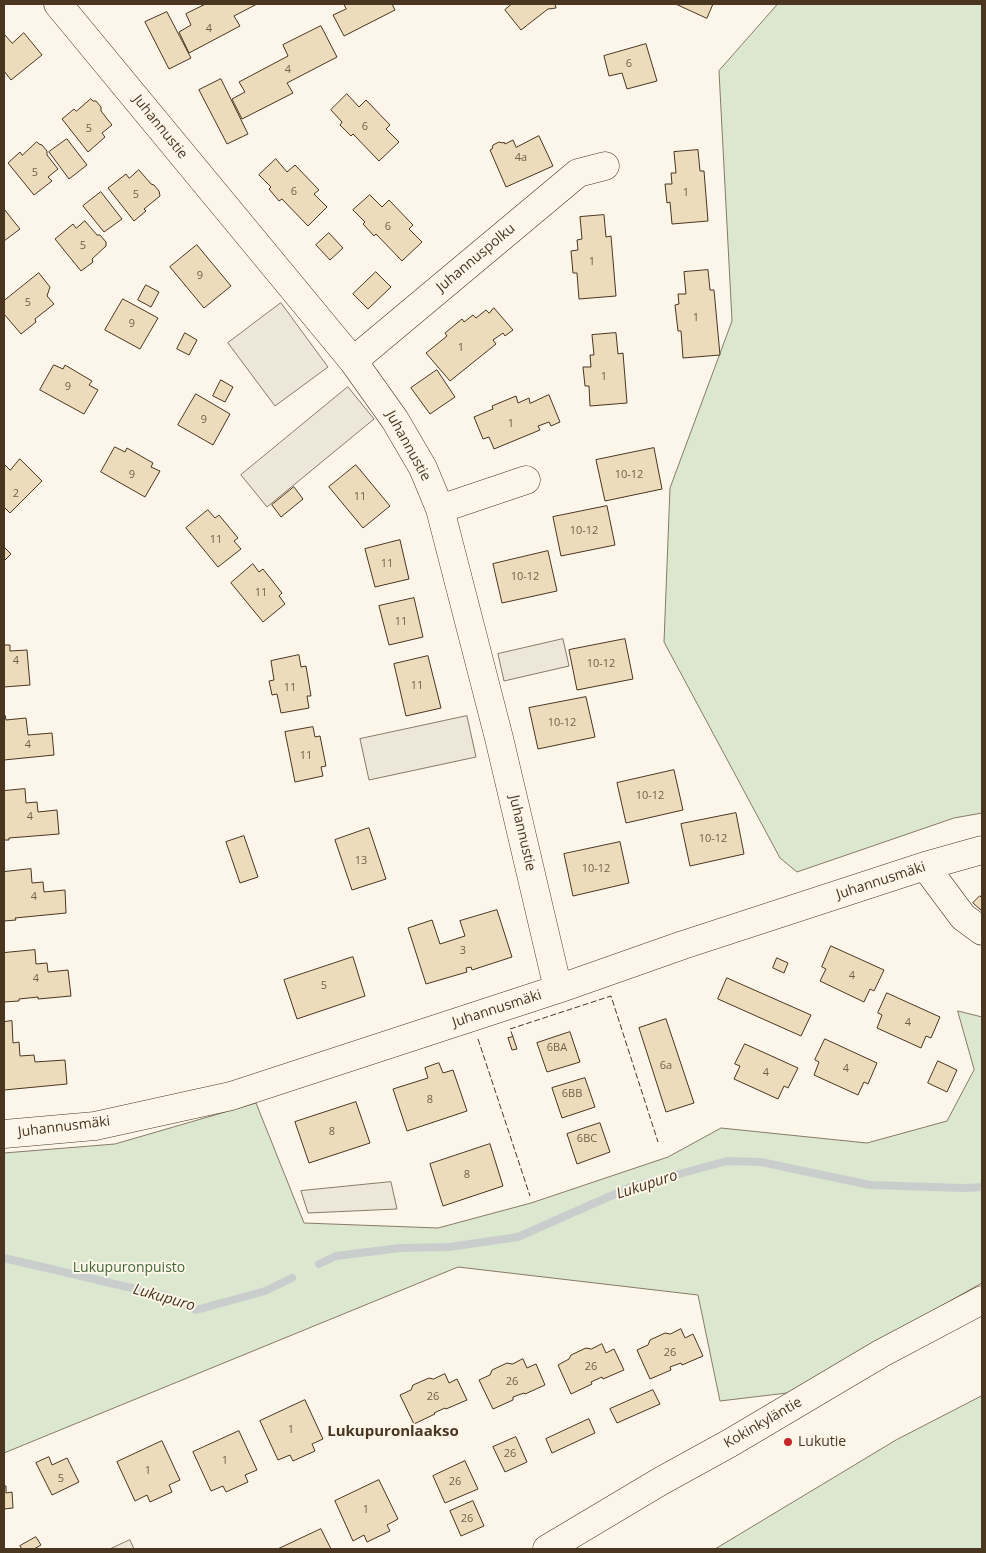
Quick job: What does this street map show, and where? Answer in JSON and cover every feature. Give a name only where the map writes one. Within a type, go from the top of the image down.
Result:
[{"type":"street","name":"Juhannustie","points":[[58,4],[353,361],[395,420],[423,468],[440,509],[499,738],[558,989]]},
{"type":"street","name":"Juhannuspolku","points":[[353,361],[578,174],[605,166]]},
{"type":"street","points":[[440,509],[526,480]]},
{"type":"street","name":"Juhannusmäki","points":[[4,1134],[94,1126],[231,1096],[558,989],[682,945],[925,866],[982,850]]},
{"type":"street","points":[[925,866],[963,917],[982,931]]},
{"type":"street","name":"Kokinkyläntie","points":[[547,1549],[882,1353],[982,1300]]},
{"type":"green space","points":[[778,4],[982,4],[982,813],[954,818],[797,872],[780,858],[664,642],[670,488],[732,321],[719,71]]},
{"type":"green space","name":"Lukupuronpuisto","points":[[958,1011],[982,1017],[982,1283],[787,1393],[720,1401],[698,1295],[458,1267],[4,1453],[4,1153],[115,1144],[256,1103],[304,1223],[438,1228],[531,1203],[668,1157],[721,1128],[867,1143],[947,1121],[974,1070]]},
{"type":"green space","points":[[982,1396],[982,1549],[715,1549],[896,1440]]},
{"type":"shaded area","points":[[281,303],[328,367],[275,406],[228,343]]},
{"type":"shaded area","points":[[348,387],[374,419],[267,507],[241,475]]},
{"type":"shaded area","points":[[563,639],[569,666],[504,681],[498,654]]},
{"type":"shaded area","points":[[467,716],[476,757],[369,780],[360,739]]},
{"type":"shaded area","points":[[391,1182],[397,1209],[308,1213],[301,1191]]},
{"type":"shaded area","points":[[130,1540],[134,1549],[110,1549]]},
{"type":"building","points":[[206,4],[257,4],[234,16],[240,26],[189,53],[179,32],[191,25],[186,14]]},
{"type":"building","points":[[344,4],[392,4],[395,10],[344,36],[333,15],[346,9]]},
{"type":"building","points":[[512,4],[555,4],[556,8],[548,9],[521,30],[505,10]]},
{"type":"building","points":[[676,4],[713,4],[707,18]]},
{"type":"building","points":[[167,12],[191,58],[169,69],[145,22]]},
{"type":"building","points":[[321,26],[337,57],[287,83],[293,93],[242,119],[232,99],[245,92],[239,82],[288,56],[283,45]]},
{"type":"building","points":[[24,33],[42,55],[11,80],[4,71],[4,34],[12,43]]},
{"type":"building","points":[[646,44],[657,81],[627,89],[622,73],[609,76],[604,56]]},
{"type":"building","points":[[221,79],[248,134],[227,144],[199,90]]},
{"type":"building","points":[[347,94],[359,107],[366,100],[390,125],[386,129],[399,142],[379,161],[353,134],[351,136],[340,125],[342,122],[331,110]]},
{"type":"building","points":[[91,99],[96,101],[101,107],[101,111],[112,125],[102,133],[105,137],[88,152],[62,119]]},
{"type":"building","points":[[539,136],[553,166],[506,187],[490,150],[493,145],[499,142],[504,142],[505,144],[513,140],[516,147]]},
{"type":"building","points":[[67,139],[87,165],[69,179],[49,152]]},
{"type":"building","points":[[37,142],[47,151],[47,155],[58,169],[48,177],[52,181],[34,195],[8,163],[20,152],[22,155]]},
{"type":"building","points":[[698,150],[700,171],[704,171],[708,221],[672,224],[670,202],[667,203],[665,184],[672,184],[671,173],[676,173],[674,152]]},
{"type":"building","points":[[276,159],[287,172],[295,165],[319,190],[314,194],[327,207],[308,226],[282,199],[279,201],[269,189],[271,187],[259,175]]},
{"type":"building","points":[[139,170],[159,191],[160,196],[144,209],[146,211],[134,221],[108,188],[126,174],[129,178]]},
{"type":"building","points":[[101,192],[122,219],[104,232],[83,206]]},
{"type":"building","points":[[370,195],[382,207],[389,200],[413,225],[409,229],[422,242],[402,261],[376,234],[374,236],[363,224],[365,222],[353,210]]},
{"type":"building","points":[[4,209],[20,229],[4,241]]},
{"type":"building","points":[[604,215],[606,237],[611,236],[616,296],[579,299],[577,273],[573,273],[571,251],[578,250],[577,240],[582,239],[580,217]]},
{"type":"building","points":[[85,221],[106,242],[106,246],[92,259],[93,262],[81,271],[55,239],[73,224],[76,228]]},
{"type":"building","points":[[329,233],[343,248],[330,260],[316,245]]},
{"type":"building","points":[[197,245],[231,286],[204,308],[170,267]]},
{"type":"building","points":[[708,270],[710,290],[714,290],[720,355],[683,358],[681,331],[678,331],[675,305],[679,304],[678,294],[686,294],[684,272]]},
{"type":"building","points":[[376,272],[391,287],[368,309],[353,294]]},
{"type":"building","points":[[39,273],[50,287],[47,296],[54,304],[35,319],[36,322],[21,334],[4,314],[4,301]]},
{"type":"building","points":[[146,285],[159,292],[151,307],[138,300]]},
{"type":"building","points":[[123,299],[158,318],[140,349],[105,330]]},
{"type":"building","points":[[494,308],[513,330],[505,336],[503,333],[493,340],[496,344],[450,381],[426,353],[447,336],[445,333],[462,319],[464,322],[473,315],[476,318],[486,310],[489,313]]},
{"type":"building","points":[[185,333],[197,340],[189,355],[177,349]]},
{"type":"building","points":[[616,333],[618,354],[623,353],[627,403],[590,406],[589,386],[585,386],[583,367],[591,367],[590,355],[594,355],[592,335]]},
{"type":"building","points":[[54,365],[63,369],[65,365],[92,381],[89,385],[98,390],[84,414],[40,390]]},
{"type":"building","points":[[437,370],[455,397],[430,414],[411,388]]},
{"type":"building","points":[[221,380],[233,387],[225,402],[213,396]]},
{"type":"building","points":[[196,394],[230,414],[213,445],[178,425]]},
{"type":"building","points":[[549,395],[560,422],[551,426],[549,422],[538,426],[540,430],[494,449],[489,437],[483,439],[474,417],[493,409],[492,406],[516,396],[518,403],[529,398],[530,403]]},
{"type":"building","points":[[115,447],[125,452],[127,448],[153,463],[151,467],[160,471],[145,497],[101,472]]},
{"type":"building","points":[[654,448],[662,489],[605,501],[596,460]]},
{"type":"building","points":[[20,459],[42,481],[10,513],[4,507],[4,464],[10,470]]},
{"type":"building","points":[[356,465],[390,506],[363,528],[329,487]]},
{"type":"building","points":[[294,487],[303,499],[281,517],[272,505]]},
{"type":"building","points":[[607,506],[615,545],[561,556],[553,517]]},
{"type":"building","points":[[208,510],[215,518],[219,515],[238,538],[234,541],[241,549],[218,567],[186,528]]},
{"type":"building","points":[[400,540],[409,579],[375,587],[365,549]]},
{"type":"building","points":[[4,547],[11,554],[4,561]]},
{"type":"building","points":[[548,551],[557,591],[502,603],[493,564]]},
{"type":"building","points":[[253,564],[259,572],[263,569],[282,593],[279,596],[285,604],[263,622],[231,583]]},
{"type":"building","points":[[414,598],[423,637],[389,645],[379,606]]},
{"type":"building","points":[[625,639],[633,679],[577,690],[569,650]]},
{"type":"building","points":[[4,645],[10,645],[10,651],[27,650],[30,685],[4,687]]},
{"type":"building","points":[[299,655],[301,667],[306,666],[311,696],[307,696],[309,708],[281,713],[277,694],[272,695],[269,681],[274,680],[271,661]]},
{"type":"building","points":[[428,656],[441,708],[406,716],[394,664]]},
{"type":"building","points":[[586,697],[595,737],[538,749],[529,708]]},
{"type":"building","points":[[4,715],[6,720],[26,718],[28,735],[52,733],[54,755],[4,760]]},
{"type":"building","points":[[313,727],[315,737],[320,736],[326,766],[321,767],[323,776],[295,782],[285,732]]},
{"type":"building","points":[[674,770],[683,810],[626,823],[617,783]]},
{"type":"building","points":[[25,789],[26,803],[37,802],[38,812],[57,810],[59,834],[4,840],[4,791]]},
{"type":"building","points":[[736,813],[744,854],[690,866],[681,824]]},
{"type":"building","points":[[369,828],[386,879],[352,890],[335,840]]},
{"type":"building","points":[[244,836],[258,877],[240,883],[226,842]]},
{"type":"building","points":[[620,842],[629,883],[573,896],[564,854]]},
{"type":"building","points":[[31,869],[32,883],[43,882],[44,892],[65,890],[66,913],[15,918],[16,920],[4,921],[4,872]]},
{"type":"building","points":[[980,896],[982,898],[982,911],[973,903]]},
{"type":"building","points":[[497,910],[512,957],[472,970],[471,967],[466,968],[467,972],[426,984],[408,928],[432,920],[440,944],[465,936],[460,921]]},
{"type":"building","points":[[831,946],[884,970],[874,991],[870,989],[864,1002],[820,981],[826,969],[822,967]]},
{"type":"building","points":[[35,950],[36,964],[47,963],[48,972],[68,970],[71,996],[38,999],[38,997],[4,1002],[4,953]]},
{"type":"building","points":[[353,957],[365,996],[297,1019],[284,980]]},
{"type":"building","points":[[777,958],[788,963],[784,973],[773,968]]},
{"type":"building","points":[[727,978],[811,1015],[801,1036],[718,999]]},
{"type":"building","points":[[887,993],[940,1017],[931,1038],[926,1036],[921,1048],[877,1028],[882,1015],[878,1013]]},
{"type":"building","points":[[666,1019],[694,1103],[666,1112],[639,1028]]},
{"type":"building","points":[[12,1021],[13,1043],[19,1042],[20,1056],[34,1055],[35,1062],[65,1060],[67,1084],[4,1090],[4,1022]]},
{"type":"building","points":[[570,1032],[580,1062],[547,1072],[537,1043]]},
{"type":"building","points":[[513,1037],[517,1049],[512,1050],[508,1038]]},
{"type":"building","points":[[825,1039],[877,1063],[868,1084],[864,1082],[858,1095],[814,1075],[819,1062],[815,1060]]},
{"type":"building","points":[[745,1044],[798,1068],[788,1088],[784,1086],[778,1099],[734,1079],[740,1066],[735,1064]]},
{"type":"building","points":[[938,1061],[957,1070],[947,1092],[928,1083]]},
{"type":"building","points":[[439,1063],[443,1073],[453,1070],[467,1111],[407,1131],[393,1089],[428,1078],[425,1068]]},
{"type":"building","points":[[585,1078],[595,1107],[562,1118],[552,1088]]},
{"type":"building","points":[[356,1102],[370,1143],[309,1163],[295,1122]]},
{"type":"building","points":[[600,1123],[610,1152],[577,1164],[567,1134]]},
{"type":"building","points":[[490,1144],[503,1186],[443,1206],[430,1164]]},
{"type":"building","points":[[681,1329],[685,1338],[693,1334],[703,1356],[682,1365],[681,1363],[670,1367],[671,1370],[650,1379],[637,1350],[648,1345],[650,1340],[665,1333],[670,1334]]},
{"type":"building","points":[[602,1344],[606,1353],[614,1349],[624,1370],[603,1379],[602,1377],[571,1394],[558,1365],[569,1359],[571,1355],[586,1348],[591,1349]]},
{"type":"building","points":[[523,1359],[527,1368],[536,1364],[545,1385],[513,1397],[513,1400],[493,1409],[479,1380],[490,1375],[492,1370],[507,1363],[512,1364]]},
{"type":"building","points":[[445,1374],[449,1383],[457,1379],[467,1400],[445,1408],[414,1424],[400,1395],[411,1390],[413,1385]]},
{"type":"building","points":[[653,1390],[660,1404],[617,1423],[610,1409]]},
{"type":"building","points":[[305,1400],[323,1439],[312,1444],[315,1451],[293,1461],[290,1455],[278,1460],[260,1421]]},
{"type":"building","points":[[589,1419],[595,1433],[552,1453],[546,1439]]},
{"type":"building","points":[[239,1431],[257,1470],[245,1475],[248,1482],[226,1492],[223,1486],[211,1491],[193,1452]]},
{"type":"building","points":[[516,1437],[527,1462],[505,1472],[493,1447]]},
{"type":"building","points":[[162,1441],[180,1480],[169,1485],[172,1492],[150,1502],[147,1495],[135,1501],[117,1462]]},
{"type":"building","points":[[49,1457],[52,1465],[67,1458],[79,1482],[52,1495],[36,1463]]},
{"type":"building","points":[[465,1461],[478,1489],[445,1503],[433,1476]]},
{"type":"building","points":[[379,1480],[398,1519],[387,1525],[390,1531],[367,1542],[364,1535],[353,1541],[335,1501]]},
{"type":"building","points":[[4,1486],[6,1486],[6,1493],[12,1492],[13,1508],[4,1509]]},
{"type":"building","points":[[473,1501],[484,1526],[461,1536],[450,1511]]},
{"type":"building","points":[[321,1529],[331,1549],[278,1549]]},
{"type":"building","points":[[36,1537],[41,1545],[34,1549],[22,1549],[20,1546]]},
{"type":"waterway","name":"Lukupuro","points":[[319,1264],[336,1256],[400,1248],[449,1247],[518,1237],[631,1187],[727,1161],[761,1162],[870,1185],[982,1187]]},
{"type":"waterway","name":"Lukupuro","points":[[4,1258],[166,1296],[196,1310],[265,1291],[292,1278]]},
{"type":"fence","points":[[513,1037],[510,1029],[611,996],[658,1142]]},
{"type":"fence","points":[[478,1039],[530,1196]]},
{"type":"place","name":"Lukutie","points":[[788,1442]]},
{"type":"district","name":"Lukupuronlaakso","points":[[393,1432]]}]
